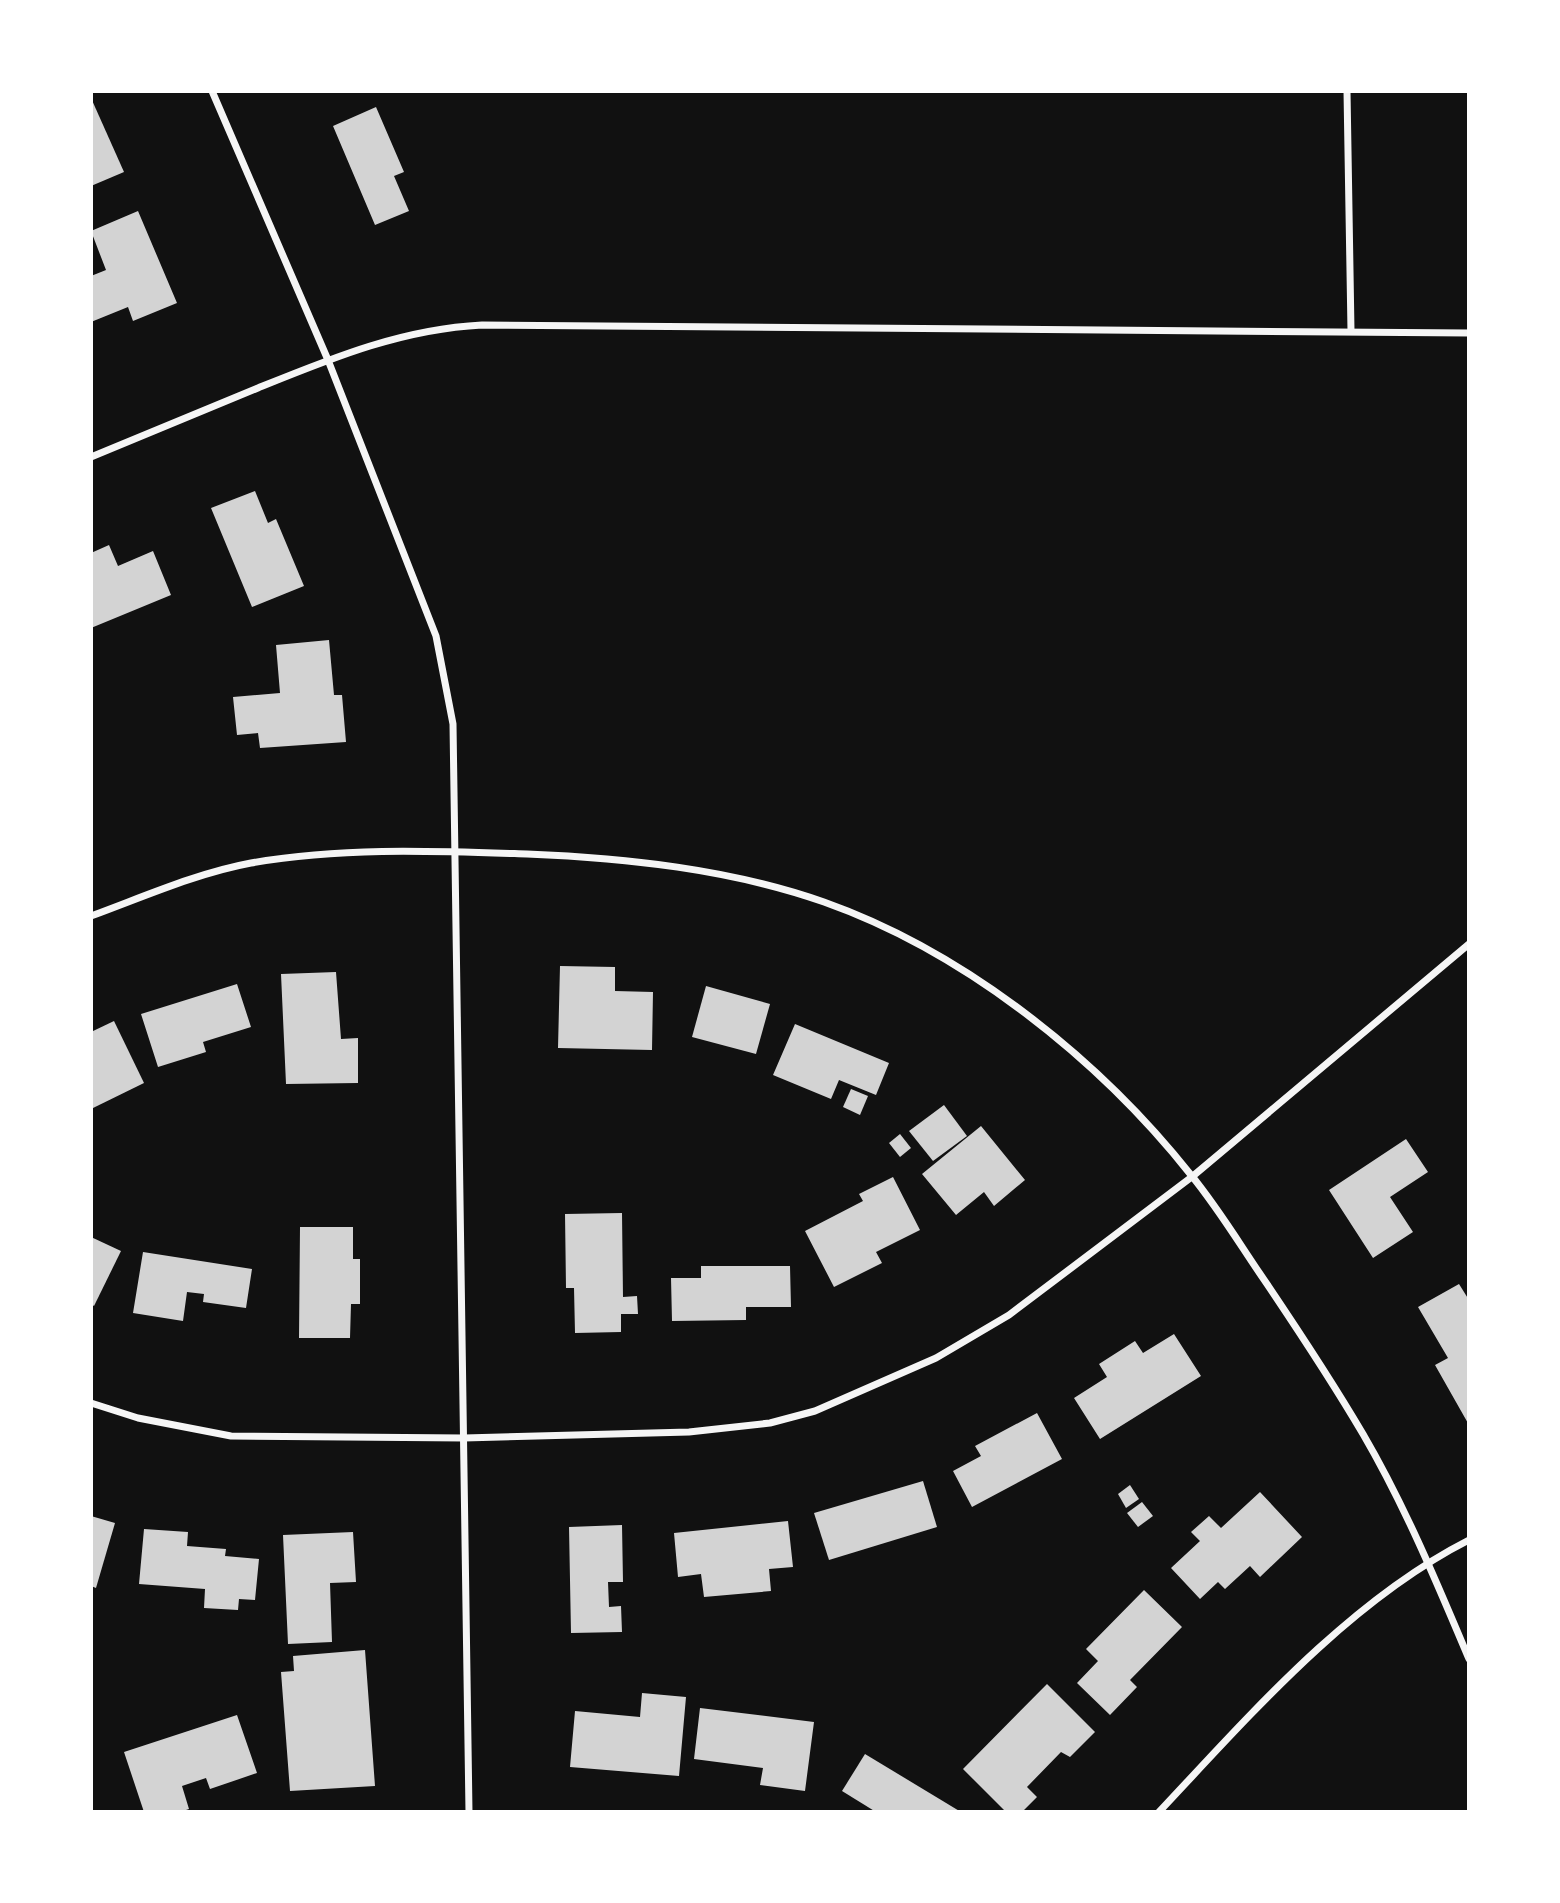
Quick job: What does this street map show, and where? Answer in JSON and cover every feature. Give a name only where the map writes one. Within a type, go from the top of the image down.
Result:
[{"type":"street","points":[[212,91],[328,360],[436,636],[453,724],[457,852],[469,1812]]},
{"type":"street","points":[[1346,91],[1351,331]]},
{"type":"street","points":[[91,457],[328,360],[394,337],[439,327],[482,325],[1469,333]]},
{"type":"street","points":[[91,916],[185,882],[248,863],[344,853],[457,852],[590,856],[711,873],[823,902],[901,935],[1034,1020],[1082,1059],[1134,1109],[1193,1176],[1306,1342],[1365,1437],[1428,1561],[1469,1660]]},
{"type":"street","points":[[91,1403],[138,1418],[231,1436],[464,1438],[689,1432],[770,1423],[815,1411],[936,1358],[1009,1315],[1193,1176],[1469,944]]},
{"type":"street","points":[[1159,1812],[1320,1647],[1428,1561],[1469,1540]]},
{"type":"building","points":[[91,98],[124,172],[91,186]]},
{"type":"building","points":[[376,107],[404,172],[394,176],[409,211],[375,225],[333,126]]},
{"type":"building","points":[[138,211],[177,303],[133,321],[128,307],[91,322],[91,276],[106,270],[91,231]]},
{"type":"building","points":[[255,491],[268,523],[276,519],[304,586],[252,607],[211,508]]},
{"type":"building","points":[[109,545],[118,566],[153,551],[171,595],[91,628],[91,553]]},
{"type":"building","points":[[329,640],[334,695],[342,695],[346,742],[260,748],[258,733],[237,735],[233,697],[280,693],[276,645]]},
{"type":"building","points":[[560,966],[615,967],[615,991],[653,992],[652,1050],[558,1048]]},
{"type":"building","points":[[336,972],[341,1039],[358,1038],[358,1083],[286,1084],[281,974]]},
{"type":"building","points":[[237,984],[251,1027],[203,1042],[206,1052],[158,1067],[141,1014]]},
{"type":"building","points":[[706,986],[770,1004],[756,1054],[692,1037]]},
{"type":"building","points":[[114,1021],[144,1083],[91,1109],[91,1032]]},
{"type":"building","points":[[795,1024],[889,1063],[876,1095],[839,1080],[831,1099],[773,1075]]},
{"type":"building","points":[[851,1089],[868,1096],[860,1115],[843,1107]]},
{"type":"building","points":[[944,1105],[967,1136],[933,1161],[909,1131]]},
{"type":"building","points":[[981,1126],[1025,1180],[994,1206],[984,1192],[956,1215],[922,1174]]},
{"type":"building","points":[[900,1134],[911,1148],[900,1157],[889,1143]]},
{"type":"building","points":[[1406,1139],[1428,1172],[1390,1197],[1413,1232],[1373,1258],[1329,1190]]},
{"type":"building","points":[[893,1177],[920,1230],[876,1252],[882,1263],[834,1287],[805,1231],[863,1201],[859,1194]]},
{"type":"building","points":[[622,1213],[623,1297],[637,1296],[638,1314],[621,1314],[621,1332],[575,1333],[574,1288],[566,1288],[565,1214]]},
{"type":"building","points":[[300,1227],[353,1227],[353,1259],[360,1259],[360,1304],[351,1304],[350,1338],[299,1338]]},
{"type":"building","points":[[91,1237],[121,1251],[94,1306],[91,1304]]},
{"type":"building","points":[[143,1252],[252,1269],[246,1308],[203,1302],[204,1294],[187,1292],[183,1321],[133,1313]]},
{"type":"building","points":[[701,1266],[790,1266],[791,1307],[746,1307],[746,1320],[672,1321],[671,1278],[701,1278]]},
{"type":"building","points":[[1459,1284],[1469,1300],[1469,1425],[1435,1365],[1448,1358],[1418,1307]]},
{"type":"building","points":[[1174,1334],[1201,1376],[1100,1439],[1074,1398],[1107,1377],[1099,1364],[1135,1341],[1143,1353]]},
{"type":"building","points":[[1037,1413],[1062,1459],[972,1507],[953,1471],[981,1456],[975,1446]]},
{"type":"building","points":[[923,1481],[937,1527],[829,1560],[814,1513]]},
{"type":"building","points":[[1130,1485],[1139,1499],[1126,1508],[1118,1494]]},
{"type":"building","points":[[1260,1492],[1302,1537],[1260,1577],[1250,1566],[1225,1589],[1218,1582],[1200,1599],[1171,1568],[1200,1541],[1191,1532],[1209,1516],[1221,1528]]},
{"type":"building","points":[[1142,1502],[1153,1516],[1138,1527],[1127,1513]]},
{"type":"building","points":[[91,1516],[115,1523],[96,1588],[91,1586]]},
{"type":"building","points":[[788,1521],[793,1567],[769,1569],[771,1591],[704,1597],[701,1574],[678,1577],[674,1533]]},
{"type":"building","points":[[622,1525],[623,1582],[608,1582],[609,1607],[621,1606],[622,1632],[571,1633],[569,1527]]},
{"type":"building","points":[[144,1529],[188,1532],[187,1546],[226,1549],[225,1556],[259,1559],[255,1600],[239,1599],[238,1610],[204,1608],[205,1589],[139,1584]]},
{"type":"building","points":[[353,1532],[356,1582],[330,1583],[332,1642],[288,1644],[283,1535]]},
{"type":"building","points":[[1144,1590],[1182,1627],[1130,1680],[1137,1687],[1110,1715],[1077,1683],[1098,1661],[1086,1649]]},
{"type":"building","points":[[365,1650],[375,1786],[290,1791],[281,1672],[294,1671],[293,1656]]},
{"type":"building","points":[[1047,1684],[1095,1732],[1070,1757],[1061,1752],[1027,1787],[1037,1797],[1022,1812],[1006,1812],[963,1769]]},
{"type":"building","points":[[642,1693],[686,1697],[679,1776],[570,1767],[575,1711],[640,1717]]},
{"type":"building","points":[[700,1708],[814,1722],[805,1791],[760,1785],[763,1768],[694,1759]]},
{"type":"building","points":[[237,1715],[257,1773],[210,1789],[206,1778],[182,1786],[189,1809],[180,1812],[144,1812],[124,1752]]},
{"type":"building","points":[[865,1754],[961,1812],[876,1812],[842,1791]]}]
